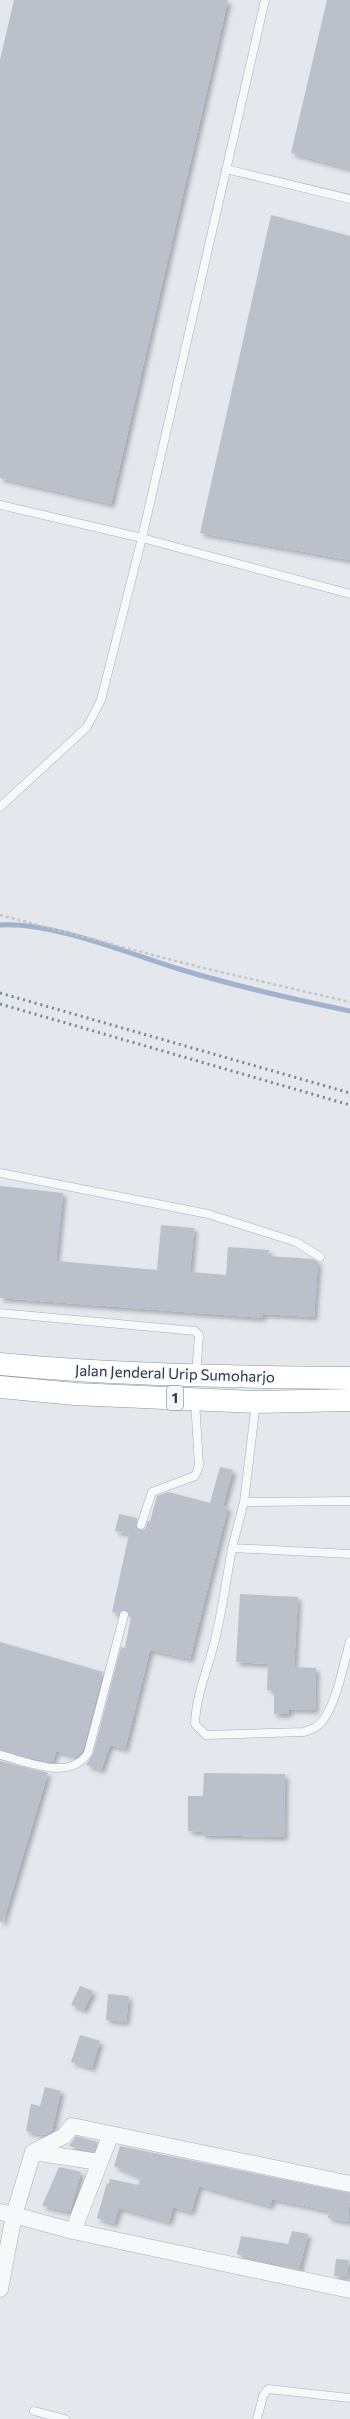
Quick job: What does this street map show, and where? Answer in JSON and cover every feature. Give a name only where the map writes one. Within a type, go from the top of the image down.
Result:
[{"type":"highway","name":"Jalan Jenderal Urip Sumoharjo","points":[[0,1364],[72,1371],[196,1377],[350,1378]]},
{"type":"highway","name":"Jalan Jenderal Urip Sumoharjo","points":[[0,1387],[75,1394],[256,1402],[350,1400]]},
{"type":"street","points":[[0,2289],[7,2214],[33,2152],[64,2136],[71,2126],[350,2184]]},
{"type":"street","points":[[73,2231],[111,2134]]},
{"type":"street","points":[[33,2152],[99,2162]]},
{"type":"street","points":[[7,2214],[73,2231],[350,2290]]},
{"type":"lane","points":[[0,806],[87,727],[101,700],[142,538],[265,0]]},
{"type":"lane","points":[[226,168],[350,199]]},
{"type":"lane","points":[[0,505],[142,538],[350,594]]},
{"type":"lane","points":[[0,1173],[208,1214],[296,1242],[320,1257]]},
{"type":"lane","points":[[0,1313],[195,1331],[198,1335],[196,1377]]},
{"type":"lane","points":[[141,1525],[152,1492],[195,1476],[200,1466],[195,1399]]},
{"type":"lane","points":[[256,1402],[244,1502],[232,1548],[220,1618],[197,1698],[195,1724],[206,1735],[304,1732],[317,1727],[326,1714],[336,1691],[350,1641]]},
{"type":"lane","points":[[244,1502],[350,1501]]},
{"type":"lane","points":[[232,1548],[350,1554]]},
{"type":"lane","points":[[0,1755],[54,1768],[77,1765],[84,1759],[88,1753],[124,1615]]},
{"type":"lane","points":[[257,2419],[263,2396],[268,2389],[350,2398]]},
{"type":"lane","points":[[34,2411],[65,2419]]},
{"type":"path","points":[[0,915],[199,967],[350,1002]]},
{"type":"building","points":[[14,0],[228,0],[111,504],[0,478],[0,60]]},
{"type":"building","points":[[327,0],[350,0],[350,169],[291,153]]},
{"type":"building","points":[[271,215],[350,236],[350,560],[200,533]]},
{"type":"building","points":[[0,1186],[63,1193],[56,1261],[157,1270],[161,1225],[194,1228],[190,1272],[226,1275],[228,1247],[269,1250],[268,1256],[313,1259],[318,1262],[314,1317],[263,1314],[262,1318],[0,1298]]},
{"type":"building","points":[[220,1467],[233,1470],[223,1506],[228,1507],[190,1659],[150,1650],[125,1749],[110,1745],[101,1770],[86,1765],[93,1754],[121,1647],[125,1648],[131,1617],[125,1610],[119,1614],[112,1612],[129,1534],[115,1531],[119,1514],[137,1518],[136,1526],[142,1530],[145,1529],[148,1521],[150,1521],[157,1496],[168,1492],[210,1503]]},
{"type":"building","points":[[240,1594],[298,1597],[294,1667],[316,1668],[315,1710],[289,1709],[289,1714],[274,1714],[274,1690],[267,1690],[268,1664],[236,1662]]},
{"type":"building","points":[[0,1642],[103,1672],[83,1750],[77,1757],[56,1751],[53,1761],[48,1762],[0,1750]]},
{"type":"building","points":[[0,1761],[48,1773],[3,1922],[0,1922]]},
{"type":"building","points":[[204,1773],[285,1774],[284,1837],[202,1835],[202,1832],[188,1831],[188,1796],[203,1796]]},
{"type":"building","points":[[80,1986],[93,1991],[84,2010],[71,2005]]},
{"type":"building","points":[[108,1994],[129,1996],[126,2022],[106,2020]]},
{"type":"building","points":[[80,2035],[100,2041],[92,2068],[71,2062]]},
{"type":"building","points":[[45,2087],[61,2091],[52,2131],[45,2135],[26,2131],[31,2104],[40,2106]]},
{"type":"building","points":[[76,2136],[98,2142],[94,2152],[69,2146]]},
{"type":"building","points":[[120,2146],[350,2193],[348,2222],[328,2218],[329,2211],[272,2199],[270,2206],[199,2186],[191,2212],[173,2207],[169,2222],[119,2208],[114,2224],[97,2218],[107,2183],[109,2184],[110,2179],[138,2185],[141,2178],[114,2166]]},
{"type":"building","points":[[59,2167],[81,2172],[70,2212],[42,2206]]},
{"type":"building","points":[[292,2231],[308,2234],[299,2270],[237,2254],[241,2236],[288,2244]]},
{"type":"building","points":[[336,2259],[349,2260],[347,2277],[334,2276]]},
{"type":"waterway","points":[[0,925],[21,925],[66,933],[221,981],[350,1011]]},
{"type":"railway","points":[[0,993],[350,1093]]},
{"type":"railway","points":[[0,1004],[350,1105]]}]
